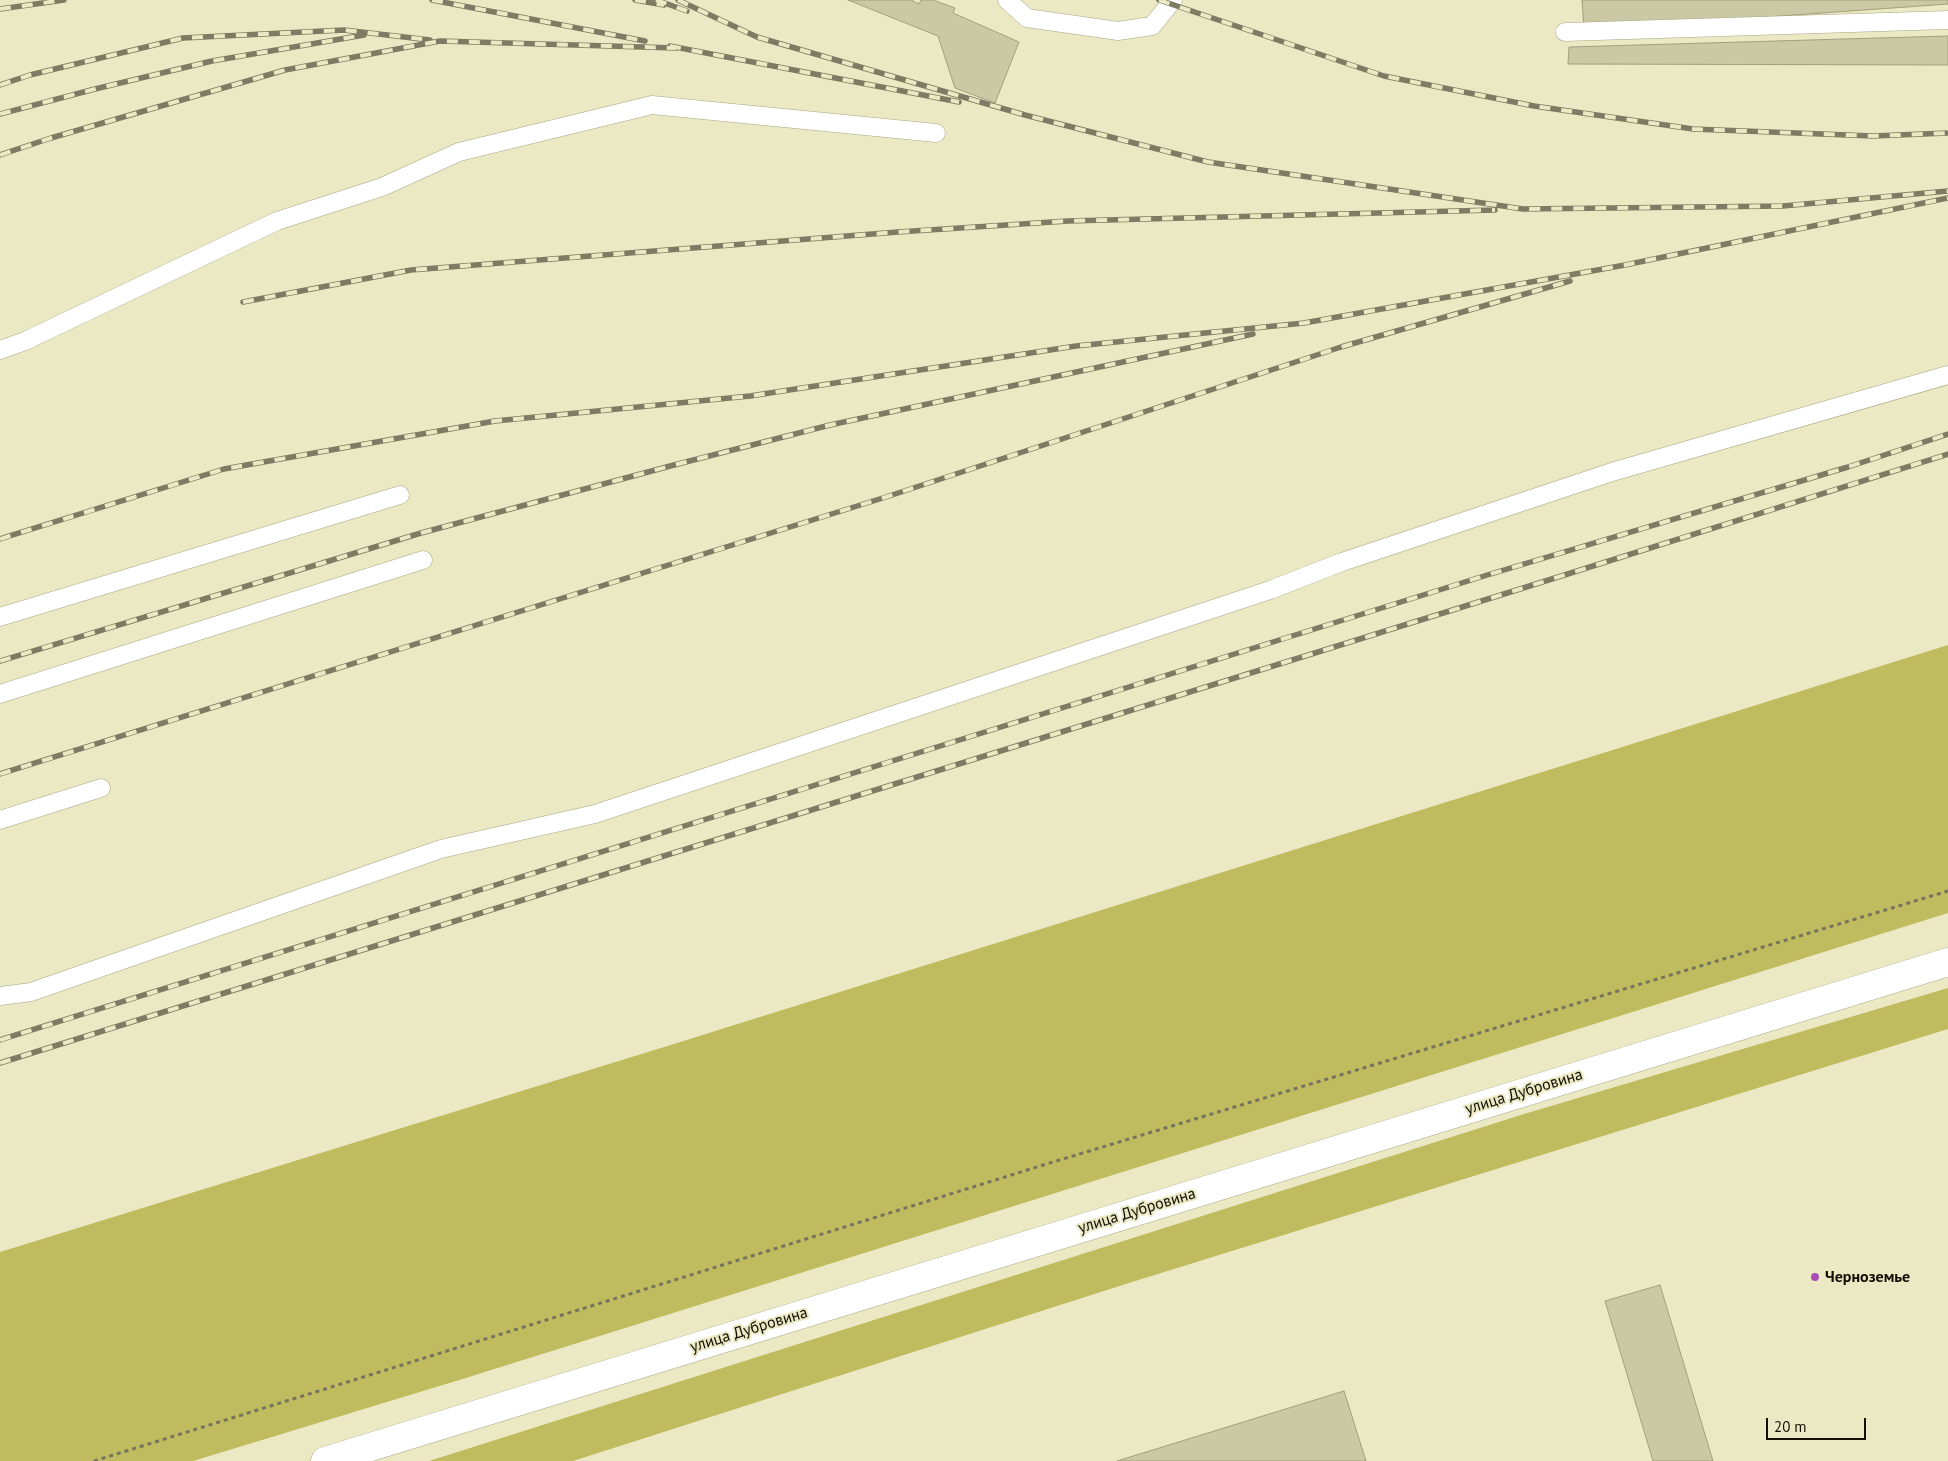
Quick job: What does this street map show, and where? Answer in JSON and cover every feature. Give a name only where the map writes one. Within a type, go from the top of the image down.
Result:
[{"type":"main road","name":"улица Дубровина","points":[[325,1461],[1948,962]]},
{"type":"lane","points":[[1007,0],[1027,18],[1118,31],[1152,26],[1173,0]]},
{"type":"lane","points":[[1565,32],[1948,20]]},
{"type":"lane","points":[[0,350],[25,341],[277,221],[382,187],[459,152],[652,105],[936,133]]},
{"type":"lane","points":[[0,996],[31,992],[440,849],[595,814],[1270,590],[1342,562],[1612,472],[1948,375]]},
{"type":"lane","points":[[0,618],[400,495]]},
{"type":"lane","points":[[0,694],[423,560]]},
{"type":"lane","points":[[0,820],[101,788]]},
{"type":"path","points":[[94,1461],[1052,1162],[1948,891]]},
{"type":"shaded area","points":[[1948,645],[1948,913],[469,1377],[193,1461],[0,1461],[0,1252],[677,1043]]},
{"type":"shaded area","points":[[1948,988],[1948,1029],[1132,1282],[573,1461],[429,1461],[1524,1114]]},
{"type":"building","points":[[848,0],[911,0],[919,4],[921,0],[933,0],[955,8],[953,13],[1019,42],[995,103],[955,88],[938,36]]},
{"type":"building","points":[[1582,0],[1948,0],[1948,4],[1584,30]]},
{"type":"building","points":[[1948,36],[1948,65],[1568,64],[1569,47]]},
{"type":"building","points":[[1660,1285],[1713,1461],[1653,1461],[1605,1301]]},
{"type":"building","points":[[1344,1391],[1366,1461],[1117,1461]]},
{"type":"railway","points":[[0,9],[64,0]]},
{"type":"railway","points":[[432,0],[645,41]]},
{"type":"railway","points":[[635,0],[664,5]]},
{"type":"railway","points":[[656,0],[687,11]]},
{"type":"railway","points":[[678,0],[757,37],[1025,115],[1208,162],[1523,209],[1783,206],[1948,191]]},
{"type":"railway","points":[[1159,0],[1384,76],[1534,106],[1693,129],[1873,136],[1948,133]]},
{"type":"railway","points":[[0,85],[30,75],[183,38],[344,30],[430,40]]},
{"type":"railway","points":[[0,114],[212,61],[364,35]]},
{"type":"railway","points":[[0,155],[51,138],[285,70],[440,41],[676,48]]},
{"type":"railway","points":[[670,46],[959,102]]},
{"type":"railway","points":[[0,539],[224,469],[495,421],[750,396],[1076,346],[1304,323],[1625,265],[1948,198]]},
{"type":"railway","points":[[243,302],[411,270],[898,232],[1068,221],[1495,210]]},
{"type":"railway","points":[[0,774],[886,497],[1341,347],[1570,281]]},
{"type":"railway","points":[[0,661],[421,533],[674,465],[830,425],[1253,334]]},
{"type":"railway","points":[[0,1040],[1484,576],[1848,467],[1948,434]]},
{"type":"railway","points":[[0,1063],[1948,454]]},
{"type":"place","name":"Черноземье","points":[[1815,1277]]}]
